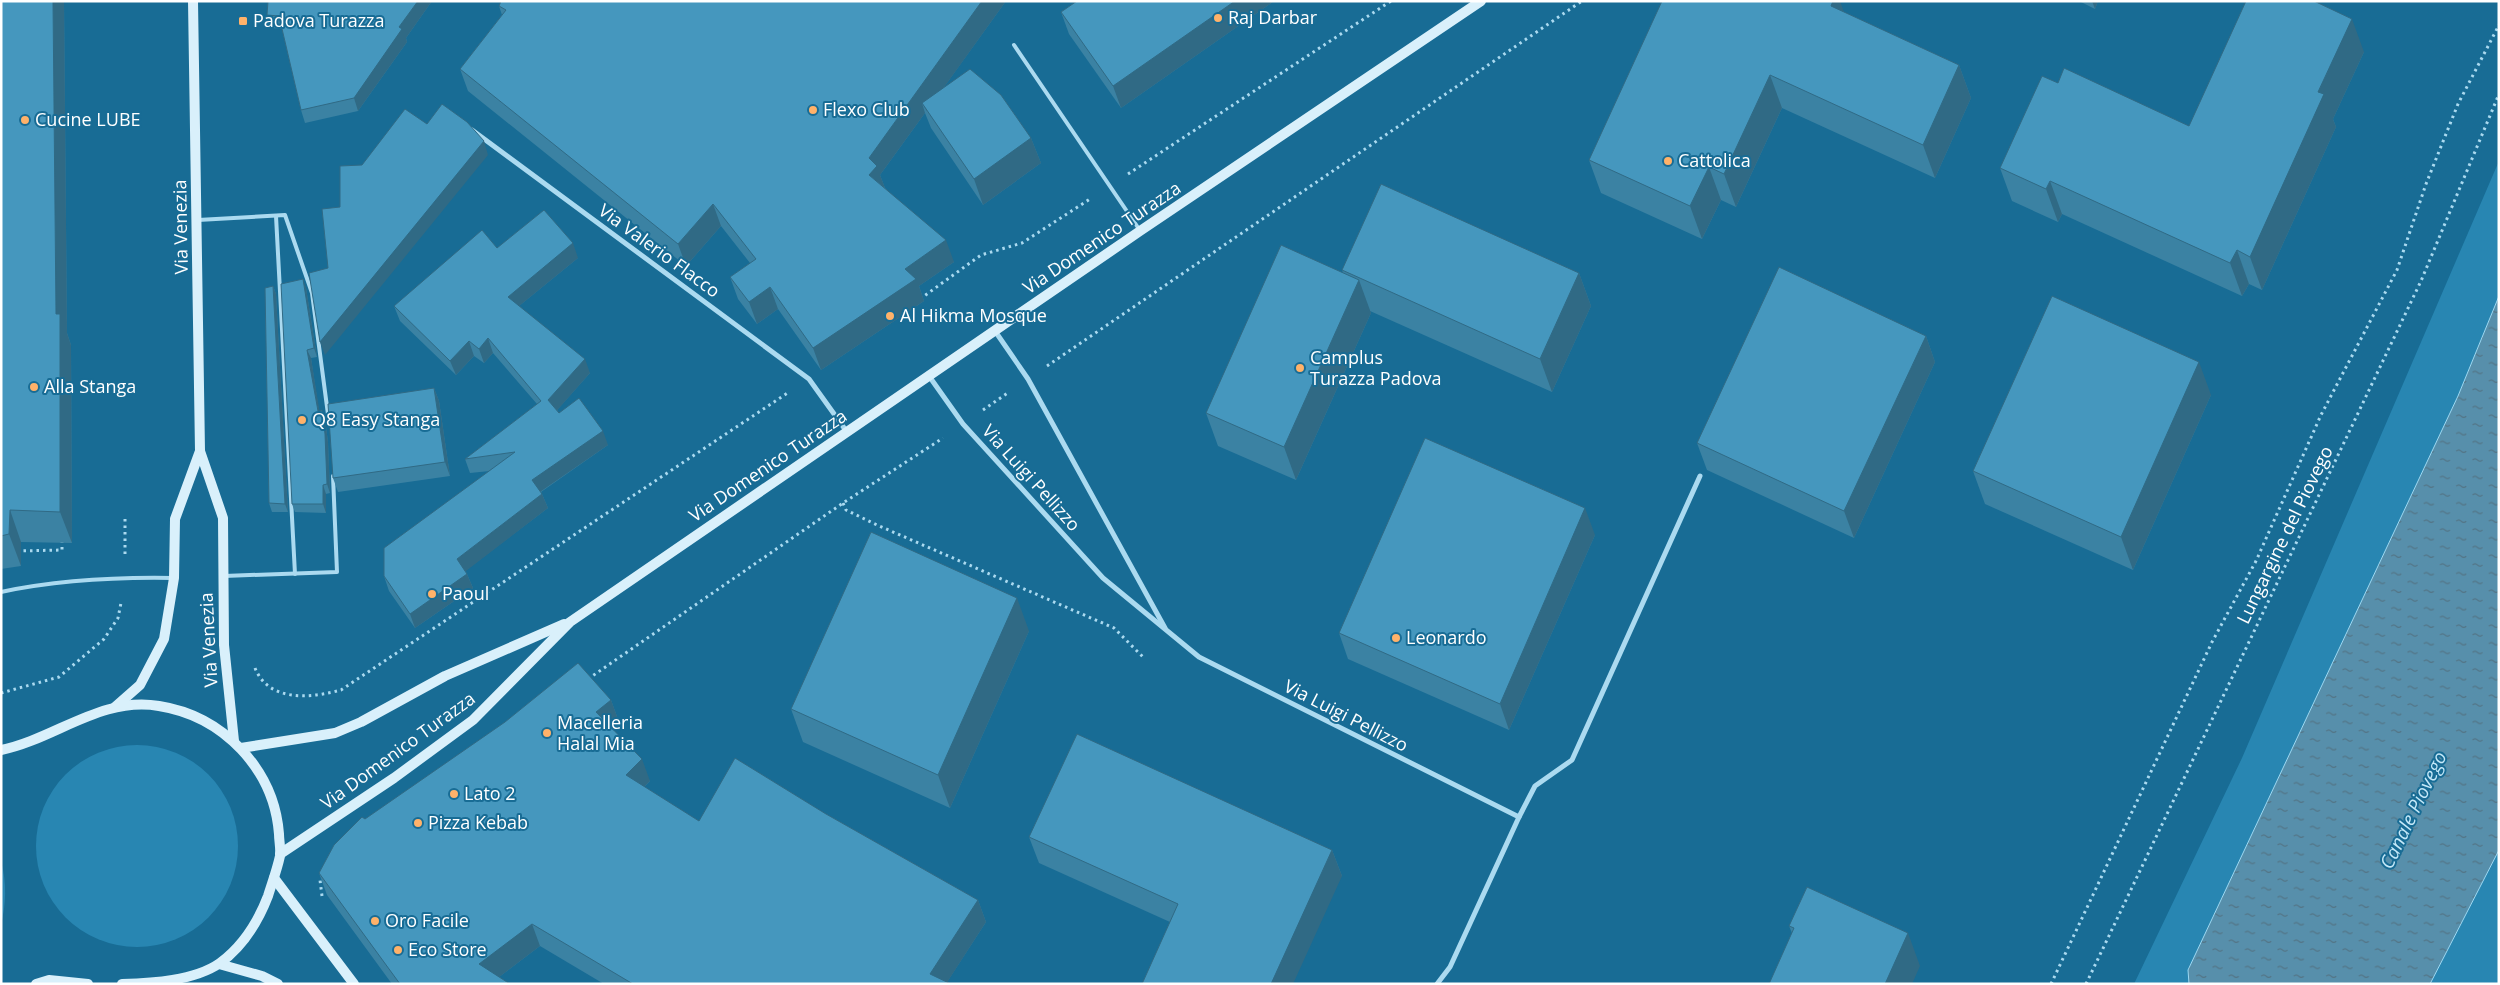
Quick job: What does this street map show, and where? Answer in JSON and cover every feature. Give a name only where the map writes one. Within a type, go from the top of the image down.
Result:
[{"type":"main road","name":"Via Venezia","points":[[193,1],[198,220],[200,452],[223,518],[224,645],[238,744]]},
{"type":"main road","name":"Via Domenico Turazza","points":[[280,854],[394,778],[473,720],[570,622],[1140,231],[1481,1]]},
{"type":"main road","name":"Via Venezia","points":[[115,707],[140,685],[164,639],[174,578],[175,519],[200,452]]},
{"type":"main road","name":"Via Domenico Turazza","points":[[238,744],[335,733],[361,722],[446,676],[570,622]]},
{"type":"main road","points":[[1,750],[16,747],[53,732],[80,718],[115,707],[158,706],[184,712],[201,720],[238,744],[260,770],[278,816],[280,854],[265,905],[250,934],[219,964],[163,982],[122,984]]},
{"type":"main road","points":[[274,878],[354,984]]},
{"type":"main road","points":[[219,964],[262,976],[278,984]]},
{"type":"main road","points":[[36,984],[49,980],[88,984]]},
{"type":"street","name":"Via Valerio Flacco","points":[[464,124],[809,378],[847,432]]},
{"type":"street","name":"Via Luigi Pellizzo","points":[[995,331],[1028,379],[1167,631]]},
{"type":"street","name":"Via Luigi Pellizzo","points":[[929,375],[964,424],[1102,578],[1199,658],[1519,818]]},
{"type":"street","points":[[1437,984],[1450,967],[1535,786],[1572,760],[1700,476]]},
{"type":"street","points":[[190,984],[198,972]]},
{"type":"lane","points":[[1014,45],[1140,231]]},
{"type":"lane","points":[[198,220],[286,215],[312,293],[329,423]]},
{"type":"lane","points":[[276,216],[295,574]]},
{"type":"lane","points":[[222,576],[336,572],[333,472]]},
{"type":"lane","points":[[1,592],[34,585],[126,578],[174,578]]},
{"type":"path","points":[[1268,80],[1391,1]]},
{"type":"path","points":[[581,684],[1582,1]]},
{"type":"path","points":[[2051,984],[2212,642],[2256,561],[2321,415],[2397,270],[2426,184],[2458,104],[2499,26]]},
{"type":"path","name":"Lungargine del Piovego","points":[[2086,984],[2421,281],[2499,94]]},
{"type":"path","points":[[843,504],[846,510],[877,525],[1114,628],[1145,660]]},
{"type":"path","points":[[1,693],[59,677],[104,639],[118,618],[126,578],[125,519]]},
{"type":"path","points":[[14,552],[62,550],[62,533]]},
{"type":"path","points":[[255,667],[258,676],[281,694],[317,697],[341,690]]},
{"type":"path","points":[[322,899],[320,880],[325,874]]},
{"type":"shaded area","points":[[2499,161],[2499,296],[2458,396],[2188,970],[2189,984],[2134,984],[2242,758]]},
{"type":"shaded area","points":[[127,745],[147,745],[166,749],[185,757],[201,768],[215,782],[226,798],[234,817],[238,846],[234,875],[226,894],[215,910],[201,924],[185,935],[166,943],[147,947],[127,947],[108,943],[89,935],[73,924],[59,910],[48,894],[40,875],[36,856],[36,836],[40,817],[48,798],[59,782],[73,768],[89,757],[108,749]]},
{"type":"shaded area","points":[[2499,850],[2499,984],[2430,984]]},
{"type":"shaded area","points":[[1,861],[5,893],[1,925]]},
{"type":"water","name":"Canale Piovego","points":[[2499,296],[2499,850],[2430,984],[2189,984],[2188,970],[2458,396]]},
{"type":"building","points":[[1,1],[53,1],[56,314],[60,314],[60,512],[10,510],[9,534],[1,536]]},
{"type":"building","points":[[268,1],[418,1],[399,27],[402,29],[354,98],[301,110],[279,16],[267,15]]},
{"type":"building","points":[[501,1],[982,1],[869,158],[877,166],[869,175],[946,240],[905,269],[916,279],[813,348],[770,287],[749,302],[730,277],[756,259],[713,204],[678,244],[460,69],[506,10],[499,6]]},
{"type":"building","points":[[1077,1],[1235,1],[1113,86],[1061,12]]},
{"type":"building","points":[[1662,1],[1833,1],[1831,6],[1959,65],[1923,145],[1770,75],[1724,174],[1709,167],[1690,206],[1589,160]]},
{"type":"building","points":[[2246,1],[2314,1],[2352,19],[2318,92],[2324,94],[2250,257],[2237,250],[2230,263],[2050,181],[2046,189],[2000,168],[2042,76],[2058,83],[2064,68],[2189,126]]},
{"type":"building","points":[[970,69],[1001,95],[1031,138],[974,179],[922,103]]},
{"type":"building","points":[[442,104],[467,122],[484,141],[320,342],[309,273],[328,268],[322,209],[340,207],[340,166],[362,165],[405,109],[427,124]]},
{"type":"building","points":[[1381,184],[1579,273],[1540,359],[1342,270]]},
{"type":"building","points":[[544,210],[573,243],[508,297],[585,359],[548,400],[559,413],[579,398],[603,431],[532,480],[542,494],[457,559],[467,574],[410,614],[384,576],[384,548],[515,452],[465,459],[541,401],[488,338],[479,349],[469,341],[450,361],[394,306],[482,230],[497,248]]},
{"type":"building","points":[[1281,245],[1359,280],[1284,447],[1206,413]]},
{"type":"building","points":[[1779,267],[1926,336],[1844,511],[1697,443]]},
{"type":"building","points":[[303,279],[314,348],[307,350],[318,411],[322,410],[325,434],[327,484],[323,485],[323,504],[292,504],[281,284]]},
{"type":"building","points":[[273,286],[285,504],[269,503],[265,288]]},
{"type":"building","points":[[2052,296],[2199,362],[2121,537],[1973,471]]},
{"type":"building","points":[[434,388],[445,462],[333,478],[328,404]]},
{"type":"building","points":[[1425,438],[1585,508],[1500,704],[1339,633]]},
{"type":"building","points":[[871,532],[1017,598],[938,775],[791,709]]},
{"type":"building","points":[[578,663],[611,700],[596,712],[642,759],[626,775],[699,821],[735,758],[826,814],[978,900],[930,974],[951,984],[633,984],[532,924],[479,964],[510,984],[400,984],[319,873],[334,845],[362,817],[365,819],[505,722]]},
{"type":"building","points":[[1077,734],[1332,850],[1271,984],[1142,984],[1178,904],[1029,837]]},
{"type":"building","points":[[1807,887],[1908,933],[1885,984],[1769,984],[1794,928],[1789,926]]},
{"type":"place","name":"Raj Darbar","points":[[1218,18]]},
{"type":"place","name":"Padova Turazza","points":[[243,21]]},
{"type":"place","name":"Flexo Club","points":[[813,110]]},
{"type":"place","name":"Cucine LUBE","points":[[25,120]]},
{"type":"place","name":"Cattolica","points":[[1668,161]]},
{"type":"place","name":"Al Hikma Mosque","points":[[890,316]]},
{"type":"place","name":"Camplus Turazza Padova","points":[[1300,368]]},
{"type":"place","name":"Alla Stanga","points":[[34,387]]},
{"type":"place","name":"Q8 Easy Stanga","points":[[302,420]]},
{"type":"place","name":"Paoul","points":[[432,594]]},
{"type":"place","name":"Leonardo","points":[[1396,638]]},
{"type":"place","name":"Macelleria Halal Mia","points":[[547,733]]},
{"type":"place","name":"Lato 2","points":[[454,794]]},
{"type":"place","name":"Pizza Kebab","points":[[418,823]]},
{"type":"place","name":"Oro Facile","points":[[375,921]]},
{"type":"place","name":"Eco Store","points":[[398,950]]}]
